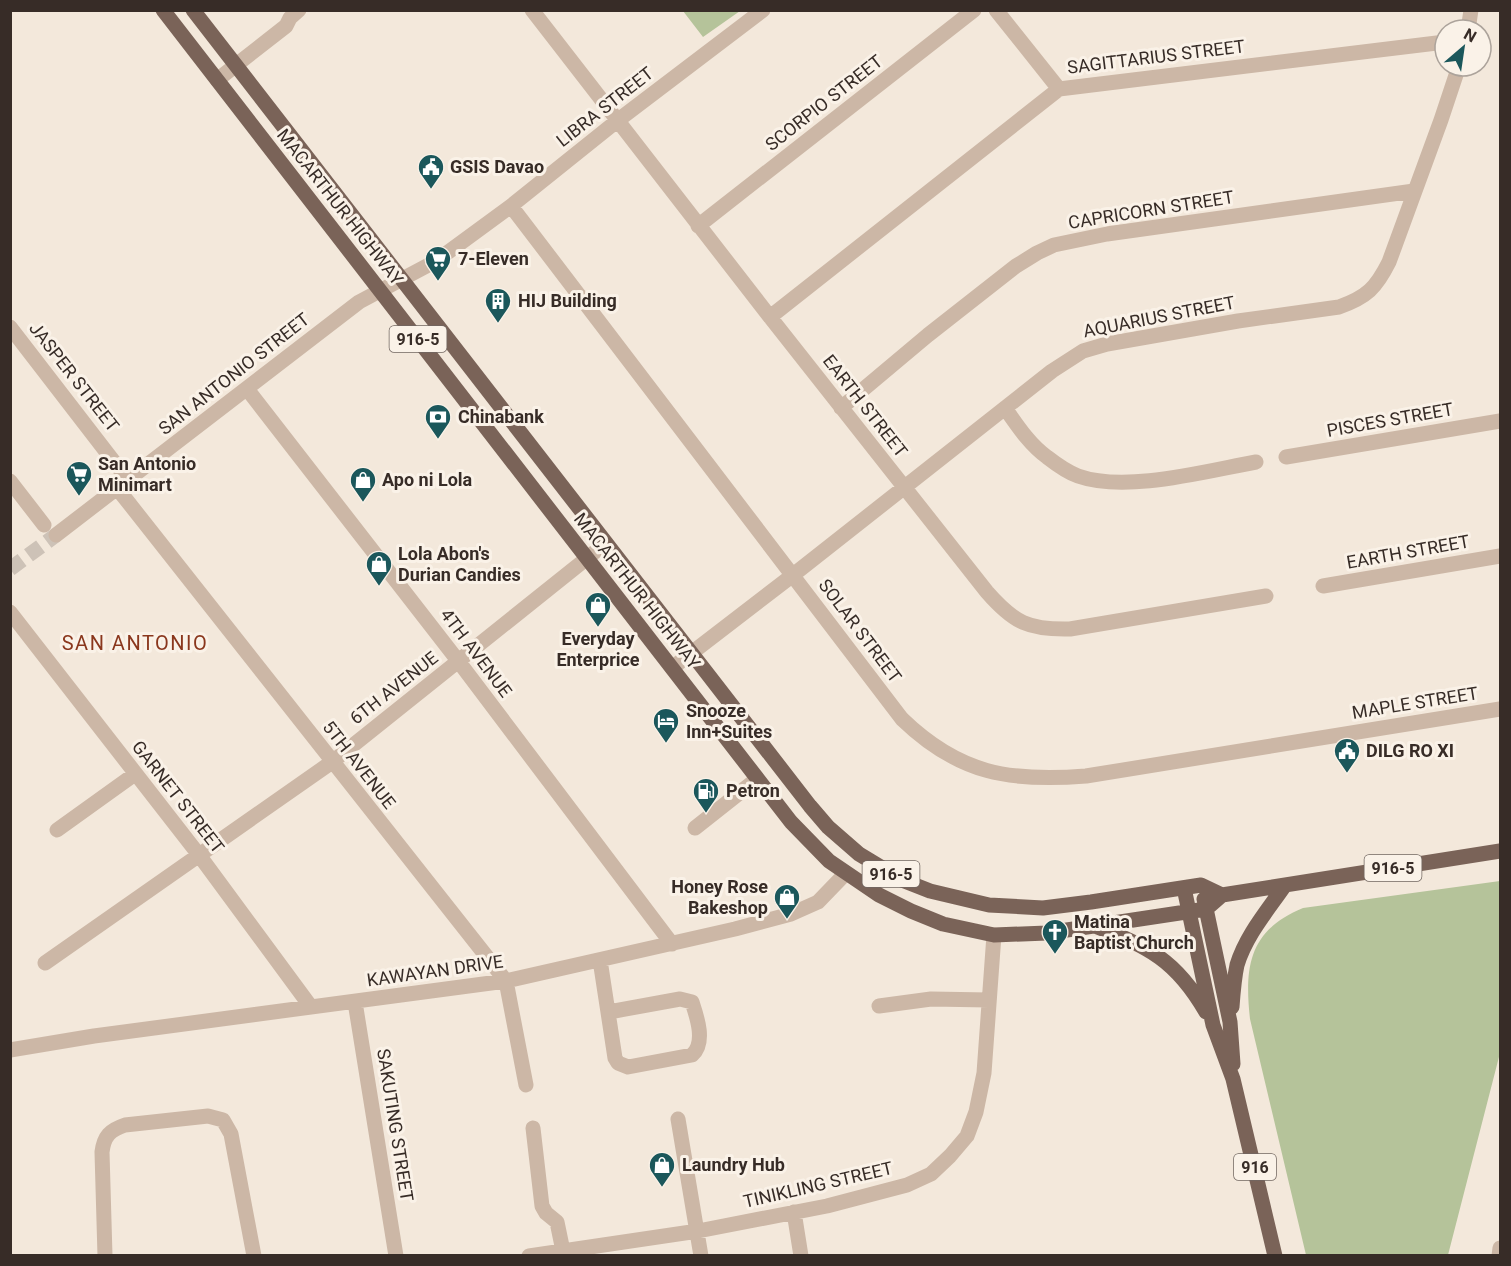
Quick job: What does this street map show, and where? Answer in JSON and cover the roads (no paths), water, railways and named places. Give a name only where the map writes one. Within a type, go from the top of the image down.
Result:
[{"type":"main road","name":"MACARTHUR HIGHWAY","points":[[164,10],[802,835],[830,861],[879,895],[910,911],[943,924],[994,934],[1022,935],[1206,909]]},
{"type":"main road","name":"MACARTHUR HIGHWAY","points":[[193,10],[828,828],[859,854],[902,880],[930,891],[989,904],[1043,908],[1201,885]]},
{"type":"main road","name":"916-5","points":[[1222,895],[1500,851]]},
{"type":"main road","name":"916","points":[[1201,885],[1230,1022],[1233,1079]]},
{"type":"main road","points":[[1201,885],[1222,895],[1206,909]]},
{"type":"main road","points":[[1230,1022],[1234,980],[1240,956],[1250,935],[1285,885]]},
{"type":"main road","name":"916","points":[[1184,888],[1213,1025],[1233,1079],[1275,1256]]},
{"type":"main road","points":[[1095,926],[1135,942],[1172,966],[1192,989],[1213,1025]]},
{"type":"street","name":"EARTH STREET","points":[[532,10],[698,226],[1004,612],[1026,625],[1047,630],[1070,629],[1266,596]]},
{"type":"street","name":"LIBRA STREET","points":[[380,291],[436,261],[511,206],[617,121],[763,10]]},
{"type":"street","name":"SCORPIO STREET","points":[[698,226],[974,10]]},
{"type":"street","points":[[996,10],[1059,89]]},
{"type":"street","points":[[215,77],[286,26],[294,14]]},
{"type":"street","name":"SAGITTARIUS STREET","points":[[770,317],[1059,89],[1433,43]]},
{"type":"street","name":"AQUARIUS STREET","points":[[672,668],[1060,365],[1083,351],[1159,334],[1339,307],[1369,293],[1389,262],[1455,78]]},
{"type":"street","name":"CAPRICORN STREET","points":[[841,408],[928,335],[1016,266],[1037,252],[1054,245],[1107,234],[1414,191]]},
{"type":"street","name":"SOLAR STREET","points":[[511,206],[902,719],[938,750],[981,770],[1032,778],[1086,776],[1335,736]]},
{"type":"street","name":"SAN ANTONIO STREET","points":[[10,481],[50,530],[122,484],[359,302],[380,291]]},
{"type":"street","name":"JASPER STREET","points":[[10,327],[122,484]]},
{"type":"street","name":"4TH AVENUE","points":[[247,389],[459,662],[672,944]]},
{"type":"street","points":[[1005,408],[1028,439],[1045,456],[1077,476],[1099,481],[1144,481],[1256,462]]},
{"type":"street","name":"PISCES STREET","points":[[1286,457],[1500,421]]},
{"type":"street","name":"5TH AVENUE","points":[[122,484],[332,762],[506,981],[526,1085]]},
{"type":"street","name":"6TH AVENUE","points":[[45,963],[332,762],[606,543]]},
{"type":"street","name":"EARTH STREET","points":[[1323,586],[1500,556]]},
{"type":"street","name":"GARNET STREET","points":[[10,612],[199,855],[311,1007]]},
{"type":"street","name":"MAPLE STREET","points":[[1335,736],[1500,709]]},
{"type":"street","points":[[57,830],[135,774]]},
{"type":"street","points":[[695,828],[758,778]]},
{"type":"street","name":"KAWAYAN DRIVE","points":[[10,1050],[94,1036],[506,981],[672,944],[801,911],[825,896],[846,873]]},
{"type":"street","name":"TINIKLING STREET","points":[[529,1256],[563,1251],[585,1251],[827,1206],[906,1185],[931,1174],[966,1136],[976,1113],[984,1073],[994,934]]},
{"type":"street","points":[[600,960],[615,1058],[622,1066],[628,1067],[692,1055],[698,1048],[697,1020],[692,1002],[688,999],[609,1012]]},
{"type":"street","points":[[879,1006],[932,999],[989,1000]]},
{"type":"street","name":"SAKUTING STREET","points":[[355,1002],[396,1256]]},
{"type":"street","points":[[105,1256],[102,1152],[107,1134],[114,1128],[125,1125],[208,1116],[223,1120],[231,1134],[255,1256]]},
{"type":"street","points":[[678,1119],[701,1256]]},
{"type":"street","points":[[533,1128],[543,1210],[557,1222],[563,1251]]},
{"type":"street","points":[[794,1212],[801,1256]]},
{"type":"street","points":[[1499,1256],[1500,1248]]},
{"type":"tunnel","points":[[10,569],[56,535]]},
{"type":"place","name":"GSIS Davao","points":[[431,190]]},
{"type":"place","name":"7-Eleven","points":[[438,282]]},
{"type":"place","name":"HIJ Building","points":[[498,324]]},
{"type":"place","name":"Chinabank","points":[[438,440]]},
{"type":"place","name":"San Antonio Minimart","points":[[79,497]]},
{"type":"place","name":"Apo ni Lola","points":[[363,503]]},
{"type":"place","name":"Lola Abon's Durian Candies","points":[[379,587]]},
{"type":"place","name":"Everyday Enterprice","points":[[598,628]]},
{"type":"place","name":"Snooze Inn+Suites","points":[[666,744]]},
{"type":"place","name":"DILG RO XI","points":[[1347,774]]},
{"type":"place","name":"Petron","points":[[706,814]]},
{"type":"place","name":"Honey Rose Bakeshop","points":[[787,920]]},
{"type":"place","name":"Matina Baptist Church","points":[[1055,955]]},
{"type":"place","name":"Laundry Hub","points":[[662,1188]]},
{"type":"district","name":"SAN ANTONIO","points":[[135,643]]}]
